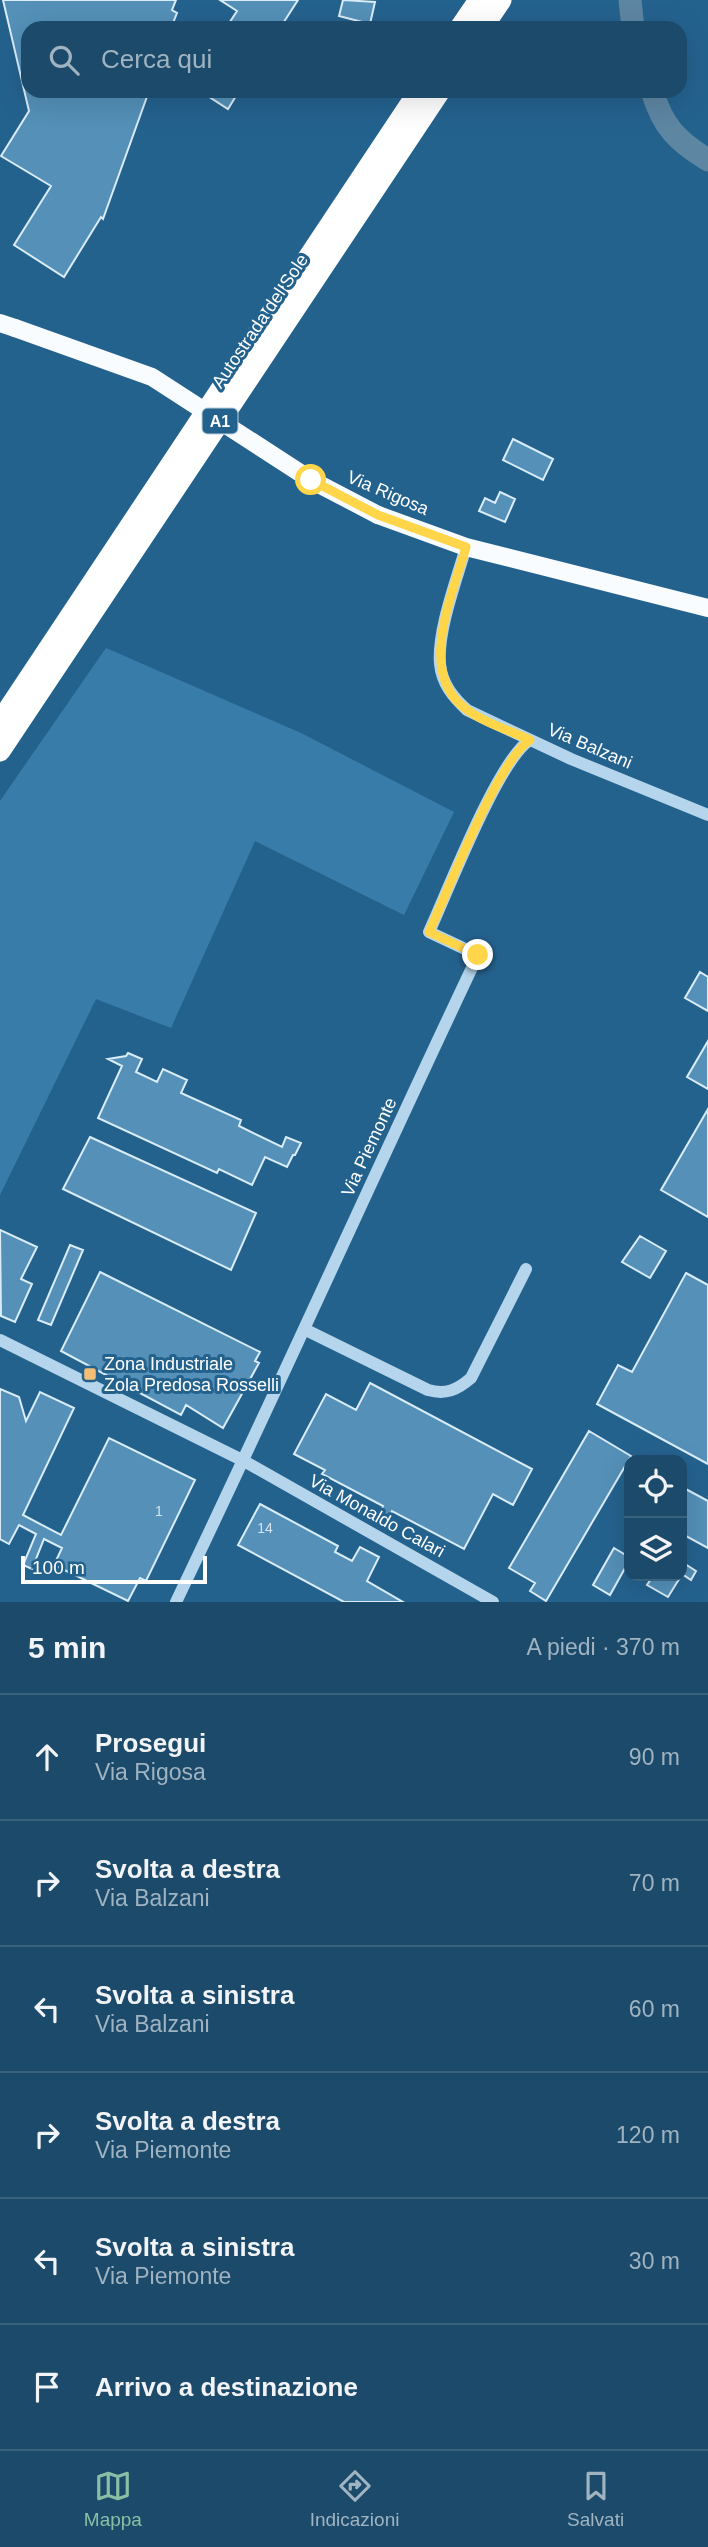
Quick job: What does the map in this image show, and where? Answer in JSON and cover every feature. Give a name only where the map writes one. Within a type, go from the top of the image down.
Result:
[{"type":"highway","points":[[465,21],[479,0]]},
{"type":"highway","points":[[487,21],[501,0]]},
{"type":"highway","name":"Autostrada del Sole","points":[[0,722],[414,98]]},
{"type":"highway","name":"Autostrada del Sole","points":[[0,751],[435,98]]},
{"type":"main road","name":"Via Rigosa","points":[[8,325],[152,377],[311,480],[378,515],[466,547],[708,608]]},
{"type":"street","name":"Via Balzani","points":[[466,547],[441,646],[442,675],[447,689],[467,710],[530,740],[708,815]]},
{"type":"street","name":"Via Piemonte","points":[[176,1602],[306,1330],[386,1149],[478,955],[429,932],[501,774],[517,748],[530,740]]},
{"type":"street","points":[[306,1330],[428,1390],[440,1393],[458,1388],[471,1378],[526,1269]]},
{"type":"street","name":"Via Monaldo Calari","points":[[0,1340],[244,1461],[493,1602]]},
{"type":"shaded area","points":[[106,648],[301,733],[454,812],[404,915],[255,841],[171,1028],[96,999],[0,1195],[0,801]]},
{"type":"building","points":[[3,0],[176,0],[172,10],[177,13],[174,21],[21,21],[21,77]]},
{"type":"building","points":[[220,0],[298,0],[284,21],[231,21],[237,11]]},
{"type":"building","points":[[343,0],[375,2],[371,21],[339,16]]},
{"type":"building","points":[[26,98],[146,98],[103,219],[101,217],[64,277],[14,245],[51,186],[1,156],[29,111]]},
{"type":"building","points":[[211,98],[235,98],[228,109]]},
{"type":"building","points":[[513,439],[553,459],[543,480],[503,460]]},
{"type":"building","points":[[500,492],[515,499],[505,522],[479,511],[485,498],[495,503]]},
{"type":"building","points":[[700,972],[708,977],[708,1011],[685,998]]},
{"type":"building","points":[[708,1041],[708,1089],[687,1077]]},
{"type":"building","points":[[128,1053],[142,1059],[136,1072],[157,1082],[163,1069],[187,1080],[181,1093],[241,1120],[239,1126],[282,1147],[286,1137],[301,1143],[295,1155],[287,1167],[265,1157],[252,1185],[219,1169],[217,1173],[98,1118],[122,1066],[108,1059],[126,1056]]},
{"type":"building","points":[[708,1109],[708,1217],[661,1190]]},
{"type":"building","points":[[90,1137],[256,1213],[231,1270],[63,1189]]},
{"type":"building","points":[[0,1230],[37,1247],[21,1279],[32,1284],[15,1322],[1,1316]]},
{"type":"building","points":[[640,1236],[666,1251],[650,1278],[622,1262]]},
{"type":"building","points":[[70,1245],[83,1250],[51,1325],[38,1320]]},
{"type":"building","points":[[100,1272],[260,1352],[255,1361],[259,1363],[223,1428],[186,1405],[181,1415],[61,1351]]},
{"type":"building","points":[[686,1273],[708,1285],[708,1464],[597,1404],[618,1365],[632,1372]]},
{"type":"building","points":[[370,1383],[532,1469],[513,1505],[493,1494],[464,1549],[392,1511],[389,1517],[380,1512],[383,1506],[322,1474],[325,1470],[294,1454],[326,1394],[356,1410]]},
{"type":"building","points":[[0,1389],[19,1397],[26,1421],[40,1392],[74,1408],[23,1515],[61,1535],[109,1438],[195,1480],[146,1581],[140,1578],[128,1601],[54,1565],[62,1548],[44,1539],[32,1569],[23,1565],[36,1534],[19,1525],[9,1544],[0,1539]]},
{"type":"building","points":[[589,1431],[629,1455],[624,1455],[624,1468],[546,1601],[530,1591],[535,1583],[509,1568]]},
{"type":"building","points":[[687,1490],[708,1501],[708,1548],[687,1537]]},
{"type":"building","points":[[260,1504],[338,1546],[335,1552],[352,1561],[360,1547],[379,1557],[367,1581],[403,1602],[344,1602],[238,1545]]},
{"type":"building","points":[[614,1548],[624,1554],[624,1570],[610,1595],[593,1585]]},
{"type":"building","points":[[687,1565],[696,1571],[691,1580],[687,1577]]},
{"type":"building","points":[[650,1581],[678,1581],[668,1597],[647,1585]]},
{"type":"waterway","points":[[630,0],[632,21]]},
{"type":"waterway","points":[[655,98],[672,132],[708,160]]},
{"type":"place","name":"Zona Industriale Zola Predosa Rosselli","points":[[90,1374]]},
{"type":"route","points":[[311,480],[378,515],[466,547],[441,646],[442,675],[447,689],[467,710],[530,740],[517,748],[501,774],[429,932],[478,955]]}]
